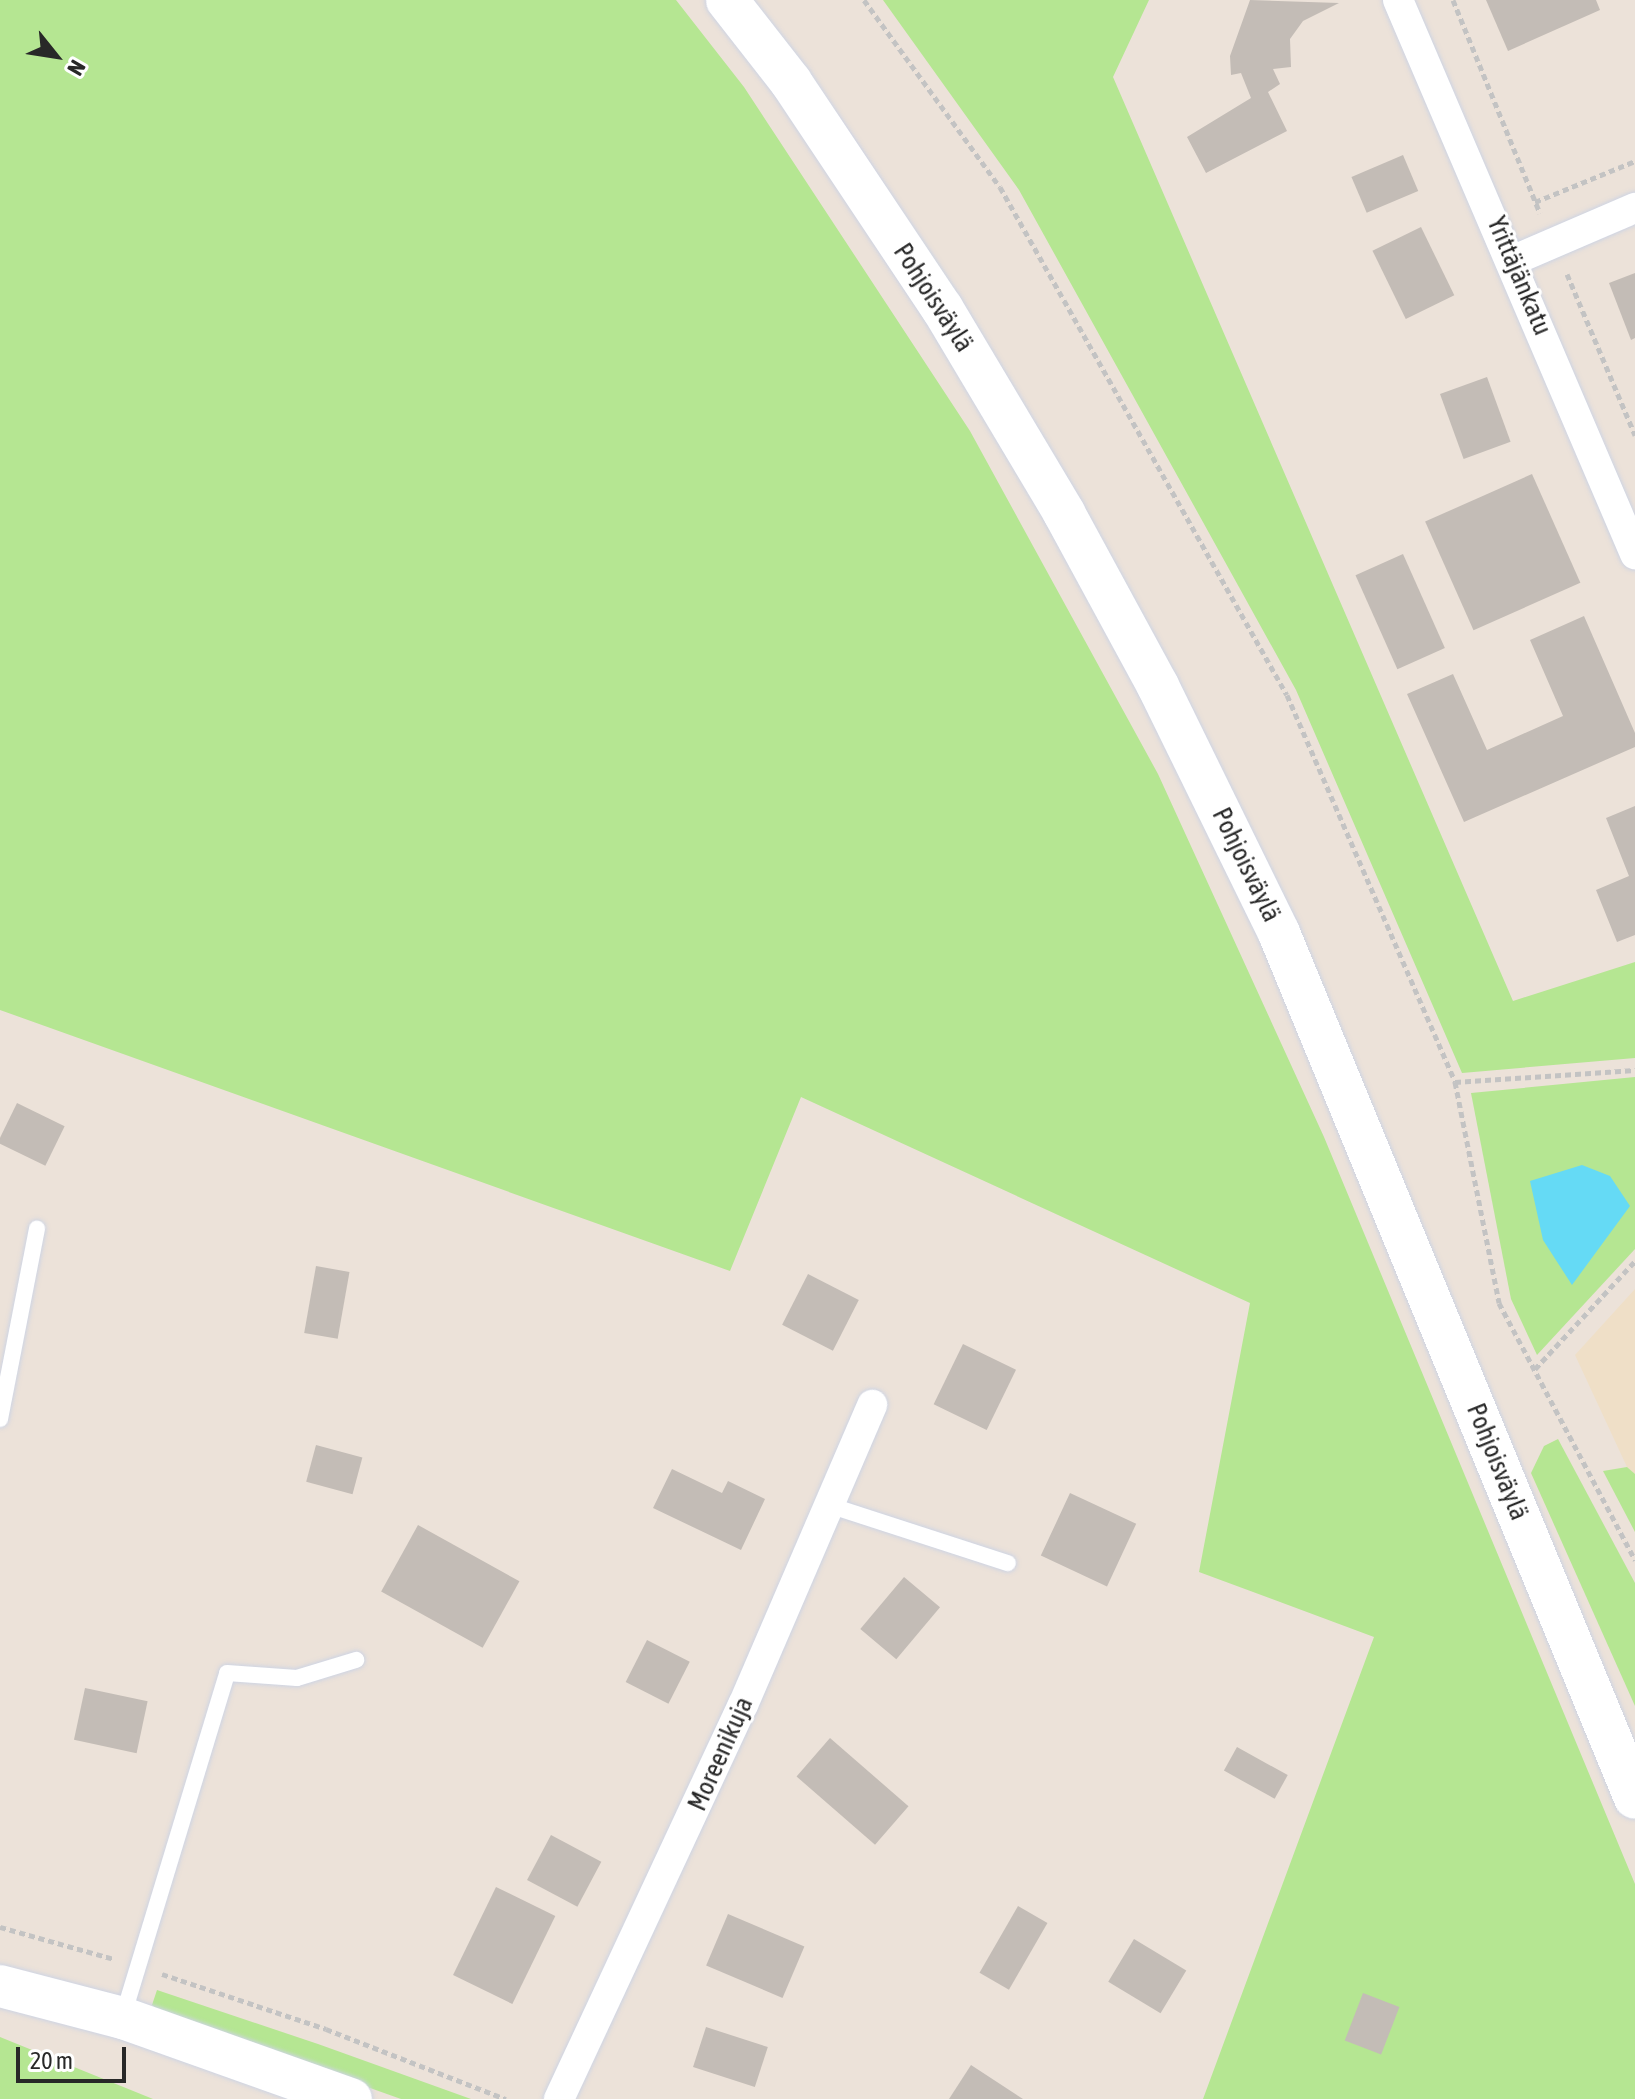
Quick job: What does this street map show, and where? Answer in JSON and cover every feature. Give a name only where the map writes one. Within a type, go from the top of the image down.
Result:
[{"type":"street","name":"Pohjoisväylä","points":[[727,0],[791,82],[942,308],[1064,513],[1158,686],[1279,933],[1635,1798]]},
{"type":"street","name":"Yrittäjänkatu","points":[[1398,0],[1514,260],[1635,554]]},
{"type":"street","points":[[1514,260],[1635,208]]},
{"type":"street","name":"Moreenikuja","points":[[559,2099],[641,1931],[872,1405]]},
{"type":"street","points":[[0,1986],[123,2018],[333,2096]]},
{"type":"lane","points":[[0,1419],[37,1229]]},
{"type":"lane","points":[[829,1505],[1008,1563]]},
{"type":"lane","points":[[123,2018],[227,1673],[297,1678],[356,1660]]},
{"type":"path","points":[[864,0],[1000,187],[1287,695],[1455,1082],[1499,1303],[1635,1560]]},
{"type":"path","points":[[1453,0],[1635,435]]},
{"type":"path","points":[[1535,202],[1635,161]]},
{"type":"path","points":[[1455,1082],[1635,1070]]},
{"type":"path","points":[[1535,1369],[1635,1261]]},
{"type":"path","points":[[0,1927],[139,1966],[326,2029],[506,2099]]},
{"type":"shaded area","points":[[1635,1289],[1635,1474],[1627,1467],[1575,1355]]},
{"type":"green space","points":[[0,0],[676,0],[744,87],[970,431],[1158,774],[1324,1137],[1635,1884],[1635,2099],[1203,2099],[1374,1637],[1199,1572],[1250,1303],[801,1097],[730,1271],[0,1010]]},
{"type":"green space","points":[[883,0],[1149,0],[1113,77],[1513,1001],[1635,962],[1635,1058],[1462,1073],[1296,690],[1019,190]]},
{"type":"green space","points":[[1635,1077],[1635,1249],[1537,1355],[1511,1299],[1471,1093]]},
{"type":"green space","points":[[1558,1439],[1635,1583],[1635,1706],[1531,1473],[1544,1446]]},
{"type":"green space","points":[[1627,1467],[1635,1474],[1635,1532],[1603,1471]]},
{"type":"green space","points":[[157,1990],[471,2099],[401,2099],[162,2014],[152,2005]]},
{"type":"green space","points":[[0,2037],[153,2099],[0,2099]]},
{"type":"water","points":[[1582,1165],[1610,1176],[1630,1206],[1572,1285],[1543,1240],[1530,1181]]},
{"type":"building","points":[[1250,0],[1339,3],[1303,21],[1290,39],[1291,67],[1273,69],[1280,84],[1268,92],[1287,131],[1206,173],[1187,137],[1251,98],[1241,73],[1231,75],[1230,56]]},
{"type":"building","points":[[1486,0],[1596,0],[1600,10],[1508,51]]},
{"type":"building","points":[[1403,155],[1418,191],[1367,213],[1351,177]]},
{"type":"building","points":[[1421,227],[1454,295],[1406,319],[1372,251]]},
{"type":"building","points":[[1635,273],[1635,338],[1631,340],[1609,283]]},
{"type":"building","points":[[1487,377],[1511,442],[1464,459],[1440,394]]},
{"type":"building","points":[[1532,474],[1580,583],[1474,630],[1425,522]]},
{"type":"building","points":[[1403,554],[1445,648],[1397,669],[1355,575]]},
{"type":"building","points":[[1584,616],[1635,733],[1635,747],[1464,822],[1407,694],[1453,674],[1487,750],[1563,716],[1530,640]]},
{"type":"building","points":[[1635,806],[1635,935],[1617,942],[1596,890],[1629,876],[1606,818]]},
{"type":"building","points":[[17,1103],[65,1126],[45,1166],[0,1144]]},
{"type":"building","points":[[316,1266],[349,1272],[338,1339],[304,1333]]},
{"type":"building","points":[[808,1274],[859,1300],[833,1351],[782,1325]]},
{"type":"building","points":[[963,1344],[1016,1370],[987,1430],[934,1404]]},
{"type":"building","points":[[316,1445],[362,1457],[353,1494],[306,1482]]},
{"type":"building","points":[[672,1469],[722,1493],[728,1481],[765,1499],[741,1550],[653,1508]]},
{"type":"building","points":[[1070,1493],[1136,1524],[1107,1586],[1041,1556]]},
{"type":"building","points":[[418,1525],[519,1581],[483,1648],[381,1591]]},
{"type":"building","points":[[904,1577],[940,1607],[896,1659],[860,1629]]},
{"type":"building","points":[[647,1640],[690,1662],[668,1704],[626,1682]]},
{"type":"building","points":[[85,1688],[148,1701],[137,1753],[74,1740]]},
{"type":"building","points":[[830,1738],[908,1806],[875,1845],[797,1776]]},
{"type":"building","points":[[1237,1747],[1288,1775],[1275,1799],[1224,1771]]},
{"type":"building","points":[[551,1835],[601,1862],[577,1907],[527,1880]]},
{"type":"building","points":[[496,1887],[555,1916],[512,2004],[453,1975]]},
{"type":"building","points":[[1018,1906],[1047,1923],[1009,1990],[980,1973]]},
{"type":"building","points":[[728,1914],[804,1946],[783,1998],[706,1966]]},
{"type":"building","points":[[1134,1939],[1186,1970],[1161,2013],[1108,1982]]},
{"type":"building","points":[[1363,1993],[1399,2007],[1381,2055],[1345,2041]]},
{"type":"building","points":[[706,2027],[768,2047],[755,2087],[693,2067]]},
{"type":"building","points":[[971,2065],[1023,2099],[949,2099]]}]
